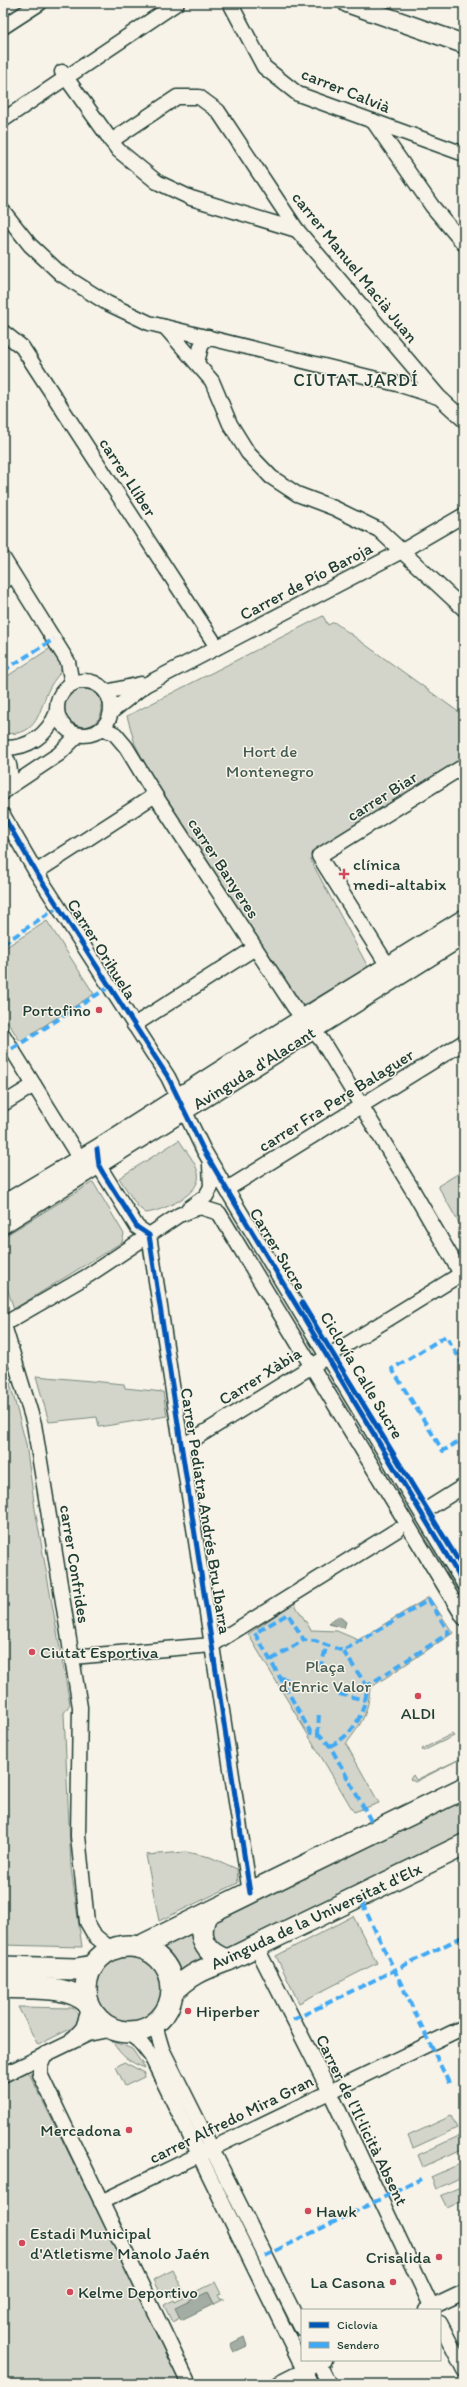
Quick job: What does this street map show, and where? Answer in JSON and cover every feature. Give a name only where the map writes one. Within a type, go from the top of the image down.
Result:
[{"type":"highway","points":[[138,1947],[464,1788]]},
{"type":"highway","name":"Avinguda de la Universitat d'Elx","points":[[172,1993],[186,1978],[197,1971],[228,1960],[463,1848]]},
{"type":"highway","points":[[208,1914],[202,1923],[201,1934],[204,1945],[218,1958],[228,1960]]},
{"type":"highway","points":[[3,1987],[68,1991],[79,1995],[89,2005],[99,2020],[120,2030],[148,2028],[157,2021],[168,2008],[172,1993],[172,1983],[164,1964],[157,1956],[138,1947],[130,1946],[112,1950],[104,1954],[93,1966],[86,1987],[89,2005]]},
{"type":"highway","points":[[3,1967],[76,1969],[93,1966]]},
{"type":"main road","points":[[347,3],[464,44]]},
{"type":"main road","points":[[376,3],[464,34]]},
{"type":"main road","name":"Avinguda d'Alacant","points":[[309,1024],[388,966],[464,919]]},
{"type":"main road","name":"Avinguda d'Alacant","points":[[3,1224],[98,1158],[309,1024],[464,935]]},
{"type":"main road","name":"Avinguda d'Alacant","points":[[3,1205],[80,1159],[98,1158]]},
{"type":"street","points":[[3,27],[40,3]]},
{"type":"street","points":[[3,120],[161,3]]},
{"type":"street","points":[[3,111],[64,75],[177,3]]},
{"type":"street","name":"carrer Calvià","points":[[230,3],[264,67],[298,94],[464,154]]},
{"type":"street","points":[[64,75],[118,150],[157,182],[191,198],[259,217],[297,230]]},
{"type":"street","name":"carrer Manuel Macià Juan","points":[[111,141],[177,97],[198,97],[218,112],[297,230],[413,368],[439,397],[464,420]]},
{"type":"street","points":[[373,121],[432,206],[464,244]]},
{"type":"street","points":[[259,217],[278,202]]},
{"type":"street","points":[[3,211],[30,245],[61,274],[106,303],[149,323],[397,384],[439,397]]},
{"type":"street","points":[[165,327],[212,381],[230,424],[248,453],[271,477],[297,494],[334,508],[379,530],[464,609]]},
{"type":"street","name":"carrer Llíber","points":[[5,336],[22,347],[217,647]]},
{"type":"street","points":[[197,363],[201,346],[208,337]]},
{"type":"street","points":[[397,384],[413,368]]},
{"type":"street","name":"Carrer de Pío Baroja","points":[[111,712],[124,700],[162,676],[402,551],[464,515]]},
{"type":"street","points":[[3,558],[8,579],[68,662],[72,684]]},
{"type":"street","name":"Carrer de Pío Baroja","points":[[106,692],[142,684],[162,676]]},
{"type":"street","points":[[3,748],[23,746],[37,740],[53,721],[57,712],[60,694],[72,684],[81,681],[92,682],[106,692],[110,699],[111,712],[103,728],[89,735],[78,735],[64,727],[57,712]]},
{"type":"street","name":"carrer Banyeres","points":[[103,728],[115,734],[126,747],[154,795],[255,948],[309,1024],[362,1106],[412,1188],[462,1277]]},
{"type":"street","points":[[4,792],[60,754],[78,735]]},
{"type":"street","points":[[3,753],[10,770],[4,792]]},
{"type":"street","name":"carrer Biar","points":[[388,966],[319,856],[464,766]]},
{"type":"street","points":[[36,872],[154,795]]},
{"type":"street","name":"Carrer Orihuela","points":[[3,815],[36,872],[183,1104]]},
{"type":"street","points":[[134,1025],[255,948]]},
{"type":"street","points":[[3,1034],[80,1159]]},
{"type":"street","name":"carrer Fra Pere Balaguer","points":[[227,1189],[464,1042]]},
{"type":"street","points":[[3,1104],[34,1085]]},
{"type":"street","name":"Carrer Sucre","points":[[183,1104],[210,1161],[326,1357],[464,1584]]},
{"type":"street","points":[[98,1158],[137,1227],[149,1235]]},
{"type":"street","name":"Carrer Sucre","points":[[179,1214],[206,1196],[211,1187],[210,1161]]},
{"type":"street","name":"Carrer Sucre","points":[[179,1214],[200,1207],[220,1213],[464,1618]]},
{"type":"street","points":[[3,1323],[42,1303],[149,1235],[179,1214]]},
{"type":"street","name":"Carrer Pediatra Andrés Bru Ibarra","points":[[149,1235],[250,1893]]},
{"type":"street","name":"Carrer Xàbia","points":[[181,1447],[312,1365],[462,1277]]},
{"type":"street","name":"carrer Confrides","points":[[3,1323],[34,1424],[80,1707],[78,1836],[87,1922],[95,1936],[112,1950]]},
{"type":"street","points":[[432,1506],[464,1486]]},
{"type":"street","points":[[72,1657],[212,1645],[397,1530]]},
{"type":"street","name":"Carrer de l'Il·licità Absent","points":[[256,1946],[330,2092],[431,2309]]},
{"type":"street","points":[[40,2074],[40,2066],[50,2053],[78,2034],[83,2028],[89,2005]]},
{"type":"street","points":[[157,2021],[157,2032],[162,2049],[205,2152],[308,2377]]},
{"type":"street","name":"carrer Alfredo Mira Gran","points":[[101,2202],[464,2027]]},
{"type":"street","points":[[3,2075],[88,2034],[120,2030],[140,2042],[151,2056],[301,2328]]},
{"type":"street","points":[[24,2064],[34,2068],[40,2074],[189,2384]]},
{"type":"street","points":[[431,2309],[464,2292]]},
{"type":"street","points":[[441,2325],[464,2370]]},
{"type":"street","points":[[291,2384],[308,2377],[320,2361]]},
{"type":"street","points":[[320,2361],[329,2384]]},
{"type":"street","points":[[277,2384],[308,2377]]},
{"type":"green space","name":"Hort de Montenegro","points":[[323,616],[328,625],[334,622],[464,716],[464,764],[310,859],[368,967],[301,1007],[152,777],[135,744],[127,716]]},
{"type":"green space","points":[[52,647],[60,659],[62,666],[46,695],[40,713],[31,726],[24,731],[3,733],[3,679]]},
{"type":"green space","points":[[79,689],[87,689],[97,694],[101,701],[101,715],[97,722],[87,727],[79,727],[69,722],[67,719],[64,712],[64,704],[69,694],[72,692]]},
{"type":"green space","points":[[47,921],[94,994],[20,1041],[3,1015],[3,949]]},
{"type":"green space","points":[[179,1140],[197,1169],[198,1181],[194,1188],[180,1200],[162,1209],[146,1213],[138,1207],[119,1178]]},
{"type":"green space","points":[[464,1170],[464,1232],[438,1186]]},
{"type":"green space","points":[[93,1182],[124,1234],[122,1242],[14,1309],[3,1276],[3,1237]]},
{"type":"green space","name":"Ciutat Esportiva","points":[[3,1356],[26,1444],[35,1509],[70,1704],[64,1713],[71,1868],[82,1947],[3,1945]]},
{"type":"green space","points":[[36,1376],[124,1384],[125,1388],[163,1392],[167,1416],[99,1427],[97,1417],[49,1422]]},
{"type":"green space","name":"Plaça d'Enric Valor","points":[[429,1597],[453,1633],[370,1688],[366,1712],[346,1744],[379,1803],[354,1812],[248,1634],[294,1603],[311,1630],[337,1631],[358,1640]]},
{"type":"green space","points":[[452,1734],[454,1736],[423,1751],[422,1749]]},
{"type":"green space","points":[[464,1757],[415,1782],[410,1779],[413,1775],[416,1780]]},
{"type":"green space","points":[[464,1792],[464,1838],[228,1954],[214,1949],[210,1918]]},
{"type":"green space","points":[[186,1852],[210,1857],[237,1869],[238,1883],[159,1921],[146,1855]]},
{"type":"green space","points":[[353,1916],[377,1963],[299,2003],[276,1956]]},
{"type":"green space","points":[[194,1926],[208,1956],[178,1978],[167,1957],[154,1946]]},
{"type":"green space","points":[[123,1957],[135,1957],[147,1962],[157,1972],[162,1984],[160,2003],[147,2018],[135,2023],[123,2023],[111,2018],[101,2008],[96,1996],[96,1984],[101,1972],[111,1962]]},
{"type":"green space","points":[[18,2007],[73,2008],[79,2015],[77,2024],[74,2027],[38,2045]]},
{"type":"green space","points":[[112,2041],[132,2049],[145,2068],[126,2058]]},
{"type":"green space","points":[[124,2062],[145,2073],[144,2077],[125,2086],[116,2067]]},
{"type":"green space","name":"Kelme Deportivo","points":[[28,2071],[183,2384],[3,2384],[3,2083]]},
{"type":"green space","points":[[451,2116],[457,2128],[413,2148],[408,2136]]},
{"type":"green space","points":[[461,2135],[464,2148],[423,2167],[418,2155]]},
{"type":"green space","points":[[464,2162],[464,2176],[436,2189],[431,2177]]},
{"type":"green space","points":[[464,2185],[464,2200],[447,2208],[441,2196]]},
{"type":"green space","points":[[173,2270],[184,2292],[173,2297],[169,2290],[160,2294],[153,2280]]},
{"type":"green space","points":[[215,2282],[221,2294],[218,2295],[220,2299],[224,2299],[214,2304],[208,2292],[176,2309],[180,2318],[172,2322],[164,2305],[174,2300],[175,2302]]},
{"type":"shaded area","points":[[339,1616],[346,1622],[344,1628],[329,1624],[330,1621]]},
{"type":"shaded area","points":[[208,2292],[214,2304],[181,2320],[175,2308]]},
{"type":"shaded area","points":[[244,2337],[247,2346],[234,2352],[230,2344]]},
{"type":"marked path","points":[[3,671],[54,639]]},
{"type":"marked path","points":[[3,944],[58,907]]},
{"type":"marked path","points":[[12,1049],[109,987]]},
{"type":"marked path","points":[[464,1366],[446,1336],[392,1369],[443,1451],[464,1438]]},
{"type":"marked path","points":[[330,1746],[346,1735],[357,1722],[364,1705],[367,1686],[449,1633],[429,1600],[343,1651],[315,1641],[304,1640],[288,1614],[255,1633],[311,1733],[320,1735],[330,1746],[371,1821]]},
{"type":"marked path","points":[[271,1660],[304,1640]]},
{"type":"marked path","points":[[320,1669],[327,1645]]},
{"type":"marked path","points":[[343,1651],[367,1686]]},
{"type":"marked path","points":[[281,1678],[298,1683]]},
{"type":"marked path","points":[[339,1694],[366,1700]]},
{"type":"marked path","points":[[318,1735],[319,1711]]},
{"type":"marked path","points":[[362,1903],[450,2085]]},
{"type":"marked path","points":[[293,2020],[464,1936]]},
{"type":"marked path","points":[[265,2256],[421,2179]]},
{"type":"cycle path","points":[[3,815],[36,872],[168,1077],[203,1149],[464,1584]]},
{"type":"cycle path","points":[[97,1149],[99,1166],[103,1173],[137,1227],[149,1235],[250,1893]]},
{"type":"cycle path","name":"Ciclovía Calle Sucre","points":[[302,1303],[464,1570]]},
{"type":"place","name":"clínica medi-altabix","points":[[344,874]]},
{"type":"place","name":"Portofino","points":[[99,1010]]},
{"type":"place","name":"Ciutat Esportiva","points":[[32,1652]]},
{"type":"place","name":"ALDI","points":[[418,1696]]},
{"type":"place","name":"Hiperber","points":[[188,2011]]},
{"type":"place","name":"Mercadona","points":[[129,2130]]},
{"type":"place","name":"Hawk","points":[[308,2211]]},
{"type":"place","name":"Estadi Municipal d'Atletisme Manolo Jaén","points":[[22,2243]]},
{"type":"place","name":"Crisalida","points":[[439,2257]]},
{"type":"place","name":"La Casona","points":[[393,2282]]},
{"type":"place","name":"Kelme Deportivo","points":[[70,2292]]},
{"type":"district","name":"CIUTAT JARDÍ","points":[[356,380]]}]
